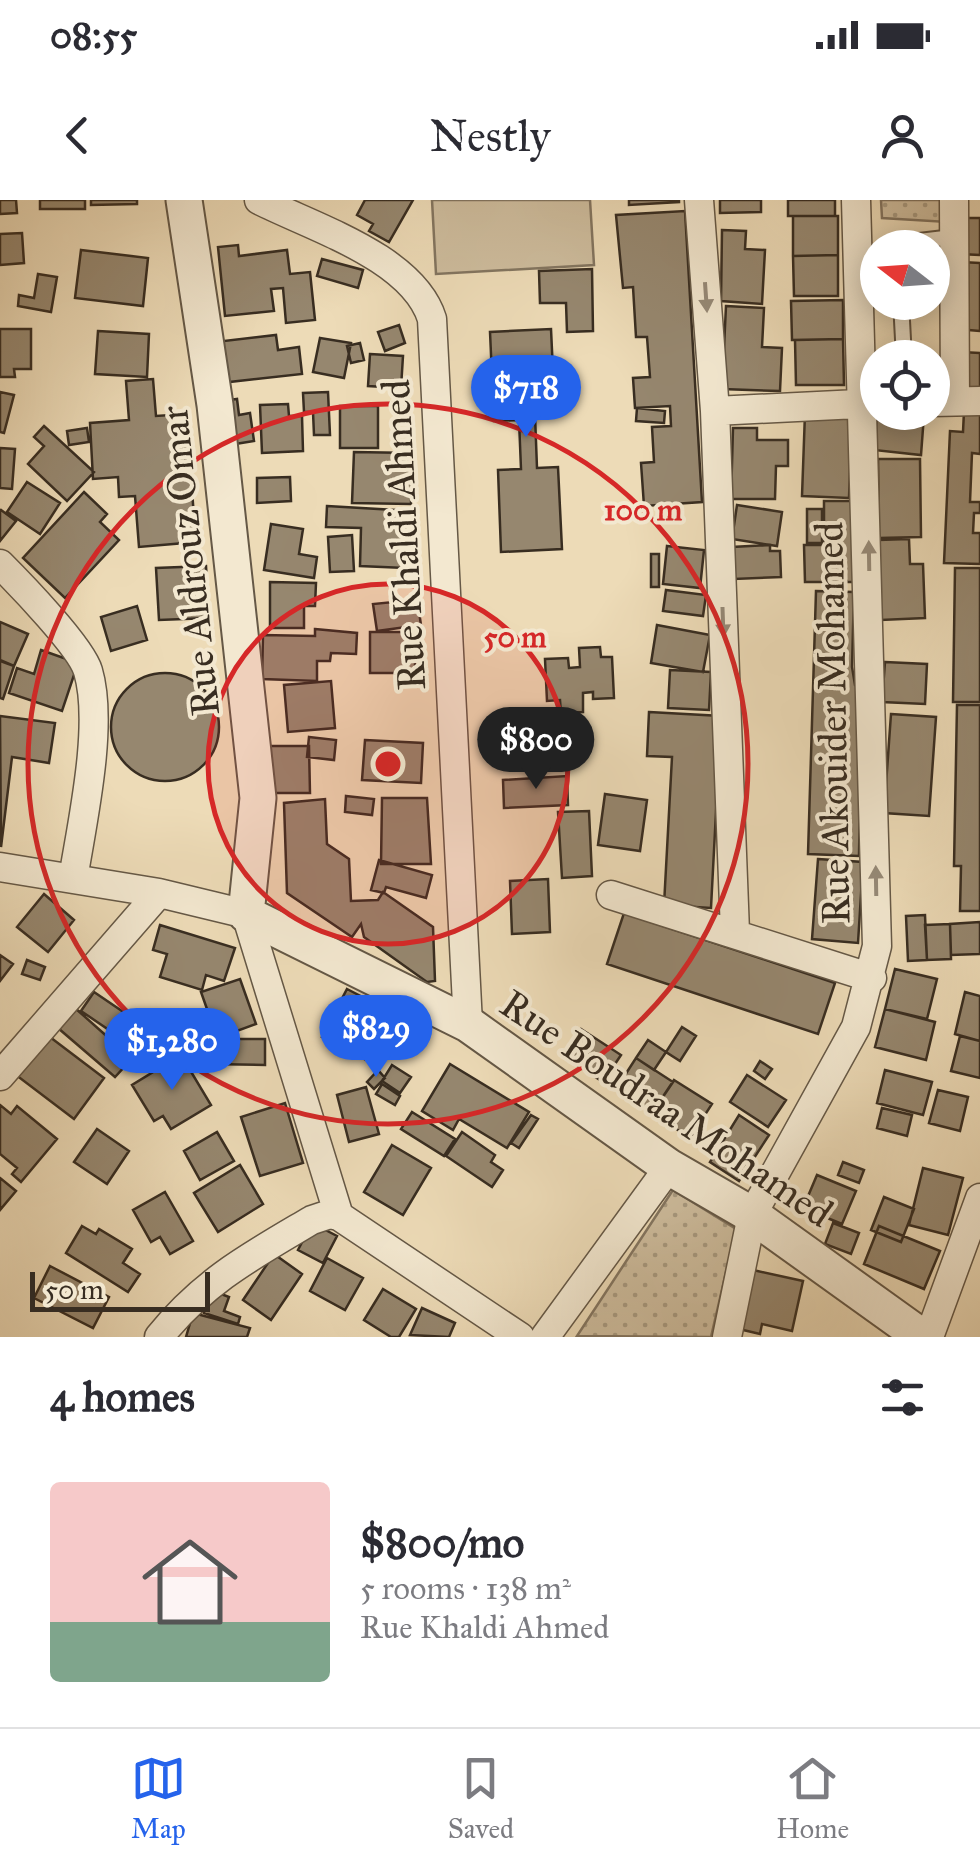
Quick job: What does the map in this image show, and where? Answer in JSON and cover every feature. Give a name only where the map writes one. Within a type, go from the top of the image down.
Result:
[{"type":"street","name":"Rue Aldrouz Omar","points":[[184,200],[215,405],[258,798],[246,914]]},
{"type":"street","name":"Rue Khaldi Ahmed","points":[[259,200],[402,272],[425,297],[432,319],[468,1024]]},
{"type":"street","points":[[699,200],[714,411],[734,932]]},
{"type":"street","name":"Rue Akouider Mohamed","points":[[856,200],[866,340]]},
{"type":"street","points":[[954,200],[956,401]]},
{"type":"street","points":[[714,411],[860,404]]},
{"type":"street","name":"Rue Akouider Mohamed","points":[[727,1337],[752,1215],[833,1076],[856,1027],[872,978],[877,895],[871,430]]},
{"type":"street","points":[[0,564],[87,667],[92,694],[89,785],[74,879]]},
{"type":"street","points":[[0,867],[158,893],[246,914],[339,1216]]},
{"type":"street","points":[[0,1076],[158,893]]},
{"type":"street","points":[[611,895],[872,978]]},
{"type":"street","name":"Rue Boudraa Mohamed","points":[[246,914],[468,1024],[669,1167],[752,1215],[925,1337]]},
{"type":"street","points":[[544,1337],[669,1167]]},
{"type":"street","points":[[925,1337],[980,1198]]},
{"type":"street","points":[[159,1337],[189,1299],[213,1279],[312,1220],[330,1214],[339,1216],[520,1337]]},
{"type":"shaded area","points":[[432,200],[590,200],[594,265],[436,274]]},
{"type":"shaded area","points":[[881,200],[946,200],[947,222],[882,218]]},
{"type":"shaded area","points":[[673,1190],[736,1229],[711,1337],[577,1336]]},
{"type":"building","points":[[0,200],[16,200],[17,213],[0,214]]},
{"type":"building","points":[[40,200],[85,200],[85,209],[40,209]]},
{"type":"building","points":[[91,200],[137,200],[137,204],[91,205]]},
{"type":"building","points":[[365,200],[413,200],[389,242],[369,231],[373,224],[357,215]]},
{"type":"building","points":[[629,200],[679,200],[679,202],[629,205]]},
{"type":"building","points":[[720,200],[761,200],[761,212],[720,213]]},
{"type":"building","points":[[788,200],[835,200],[835,216],[788,216]]},
{"type":"building","points":[[685,211],[702,502],[644,506],[641,463],[654,462],[652,427],[671,426],[670,406],[635,408],[633,378],[650,377],[647,337],[636,337],[633,287],[623,288],[616,215]]},
{"type":"building","points":[[793,216],[838,216],[838,255],[793,256]]},
{"type":"building","points":[[961,218],[980,218],[980,255],[960,254]]},
{"type":"building","points":[[722,230],[746,231],[745,249],[765,250],[762,304],[721,301]]},
{"type":"building","points":[[22,233],[24,263],[0,265],[0,234]]},
{"type":"building","points":[[238,245],[239,256],[287,250],[290,274],[310,272],[315,320],[286,323],[283,288],[271,289],[274,311],[225,316],[218,247]]},
{"type":"building","points":[[81,250],[148,258],[143,306],[75,298]]},
{"type":"building","points":[[838,255],[838,296],[794,296],[793,256]]},
{"type":"building","points":[[322,259],[363,270],[358,288],[317,276]]},
{"type":"building","points":[[961,262],[980,263],[980,331],[957,329]]},
{"type":"building","points":[[592,269],[593,331],[567,332],[566,303],[540,303],[539,271]]},
{"type":"building","points":[[38,274],[57,277],[51,312],[18,306],[19,295],[34,298]]},
{"type":"building","points":[[843,300],[843,339],[792,340],[791,301]]},
{"type":"building","points":[[726,306],[764,308],[762,347],[782,348],[780,391],[722,389]]},
{"type":"building","points":[[399,325],[405,343],[385,351],[378,332]]},
{"type":"building","points":[[0,329],[31,329],[31,369],[14,369],[15,377],[0,377]]},
{"type":"building","points":[[551,329],[555,414],[535,415],[537,468],[558,467],[562,549],[501,552],[498,470],[521,469],[519,420],[494,421],[490,332]]},
{"type":"building","points":[[98,331],[149,334],[147,377],[95,374]]},
{"type":"building","points":[[276,335],[278,350],[299,347],[302,374],[220,383],[215,342]]},
{"type":"building","points":[[320,338],[351,343],[344,378],[313,372]]},
{"type":"building","points":[[843,339],[844,385],[796,385],[795,340]]},
{"type":"building","points":[[360,343],[364,360],[351,363],[347,346]]},
{"type":"building","points":[[961,352],[980,353],[980,388],[959,387]]},
{"type":"building","points":[[370,354],[403,356],[401,388],[368,386]]},
{"type":"building","points":[[153,379],[156,416],[186,414],[196,542],[139,547],[135,496],[119,497],[118,477],[93,479],[90,423],[129,420],[126,381]]},
{"type":"building","points":[[0,392],[14,395],[4,433],[0,432]]},
{"type":"building","points":[[328,392],[330,435],[314,435],[313,412],[304,412],[303,393]]},
{"type":"building","points":[[237,399],[239,415],[250,413],[254,441],[229,445],[222,401]]},
{"type":"building","points":[[288,404],[289,416],[302,416],[303,451],[262,453],[260,405]]},
{"type":"building","points":[[340,406],[378,406],[378,448],[340,448]]},
{"type":"building","points":[[637,408],[665,411],[664,423],[636,421]]},
{"type":"building","points":[[964,411],[980,412],[980,454],[972,453],[970,502],[980,502],[980,513],[974,513],[973,533],[980,533],[980,564],[944,563],[950,431],[963,432]]},
{"type":"building","points":[[805,413],[852,414],[849,498],[802,496]]},
{"type":"building","points":[[44,426],[94,472],[67,501],[28,464],[44,446],[34,437]]},
{"type":"building","points":[[87,428],[89,442],[69,445],[67,431]]},
{"type":"building","points":[[733,428],[757,428],[757,440],[788,440],[788,466],[776,466],[775,499],[731,499]]},
{"type":"building","points":[[876,430],[923,430],[921,455],[874,450]]},
{"type":"building","points":[[0,448],[15,449],[12,489],[0,488]]},
{"type":"building","points":[[354,452],[412,453],[411,504],[352,503]]},
{"type":"building","points":[[878,459],[920,459],[921,537],[879,538]]},
{"type":"building","points":[[290,477],[291,501],[257,503],[257,478]]},
{"type":"building","points":[[27,482],[60,503],[40,534],[7,512]]},
{"type":"building","points":[[84,492],[107,514],[100,522],[119,540],[65,598],[23,558]]},
{"type":"building","points":[[824,501],[854,501],[855,582],[805,582],[804,545],[824,545]]},
{"type":"building","points":[[737,505],[782,512],[777,546],[732,539]]},
{"type":"building","points":[[327,506],[412,511],[405,568],[360,566],[361,528],[326,527]]},
{"type":"building","points":[[807,509],[822,509],[822,543],[807,543]]},
{"type":"building","points":[[0,511],[16,521],[0,541]]},
{"type":"building","points":[[271,524],[303,529],[299,554],[317,557],[314,578],[264,570]]},
{"type":"building","points":[[352,535],[354,571],[330,572],[328,537]]},
{"type":"building","points":[[909,539],[910,564],[923,564],[925,618],[881,620],[878,540]]},
{"type":"building","points":[[770,545],[770,551],[780,551],[781,577],[734,579],[732,547]]},
{"type":"building","points":[[667,546],[704,550],[700,588],[663,584]]},
{"type":"building","points":[[651,554],[659,554],[659,587],[651,587]]},
{"type":"building","points":[[206,566],[209,618],[159,620],[156,568]]},
{"type":"building","points":[[955,568],[980,568],[980,702],[953,702]]},
{"type":"building","points":[[270,582],[316,583],[315,606],[304,606],[304,628],[270,628]]},
{"type":"building","points":[[666,590],[706,595],[703,616],[663,611]]},
{"type":"building","points":[[816,591],[854,592],[852,667],[855,685],[862,685],[859,856],[808,854]]},
{"type":"building","points":[[403,601],[404,607],[418,605],[421,625],[377,631],[373,604]]},
{"type":"building","points":[[137,606],[147,640],[111,651],[101,617]]},
{"type":"building","points":[[0,622],[28,634],[14,666],[0,660]]},
{"type":"building","points":[[657,625],[710,635],[703,672],[651,663]]},
{"type":"building","points":[[315,629],[357,633],[356,654],[331,653],[330,661],[317,661],[317,681],[262,679],[263,635],[315,636]]},
{"type":"building","points":[[370,632],[415,632],[415,673],[370,673]]},
{"type":"building","points":[[600,647],[601,657],[612,657],[614,698],[593,699],[593,692],[583,693],[583,712],[561,713],[560,700],[547,701],[545,659],[568,658],[569,668],[580,667],[579,648]]},
{"type":"building","points":[[41,650],[78,663],[62,711],[9,693],[17,668],[34,674]]},
{"type":"building","points":[[0,661],[14,666],[3,699],[0,698]]},
{"type":"building","points":[[885,662],[927,664],[925,704],[882,702]]},
{"type":"building","points":[[670,670],[711,672],[709,710],[668,708]]},
{"type":"building","points":[[165,673],[186,677],[203,689],[215,706],[219,727],[215,748],[203,765],[186,777],[165,781],[144,777],[127,765],[115,748],[111,727],[115,706],[127,689],[144,677]]},
{"type":"building","points":[[331,681],[335,728],[288,732],[284,685]]},
{"type":"building","points":[[957,705],[980,705],[980,911],[960,911],[961,866],[954,866]]},
{"type":"building","points":[[649,712],[721,716],[711,908],[664,905],[672,757],[647,756]]},
{"type":"building","points":[[891,714],[936,717],[929,816],[884,813]]},
{"type":"building","points":[[0,716],[55,723],[49,763],[12,757],[1,847]]},
{"type":"building","points":[[309,737],[336,740],[334,760],[307,757]]},
{"type":"building","points":[[365,740],[423,743],[421,783],[362,780]]},
{"type":"building","points":[[268,746],[309,746],[310,793],[268,793]]},
{"type":"building","points":[[567,776],[568,805],[504,808],[503,780]]},
{"type":"building","points":[[605,794],[647,800],[640,851],[598,845]]},
{"type":"building","points":[[346,796],[374,799],[372,815],[345,812]]},
{"type":"building","points":[[382,798],[427,798],[431,864],[381,864]]},
{"type":"building","points":[[325,799],[327,844],[349,859],[351,901],[378,900],[383,892],[433,927],[435,981],[427,982],[364,937],[361,924],[352,937],[287,893],[284,803]]},
{"type":"building","points":[[589,811],[592,876],[562,878],[558,812]]},
{"type":"building","points":[[818,859],[863,862],[858,943],[812,939]]},
{"type":"building","points":[[379,860],[432,875],[426,898],[386,887],[384,893],[371,890]]},
{"type":"building","points":[[548,879],[550,932],[512,934],[510,881]]},
{"type":"building","points":[[44,894],[74,920],[48,952],[17,927]]},
{"type":"building","points":[[624,913],[835,983],[818,1034],[607,964]]},
{"type":"building","points":[[925,915],[927,960],[908,961],[906,916]]},
{"type":"building","points":[[980,922],[980,954],[951,955],[950,924]]},
{"type":"building","points":[[950,924],[951,959],[927,960],[925,925]]},
{"type":"building","points":[[160,925],[235,948],[224,981],[206,975],[202,990],[160,977],[167,954],[153,950]]},
{"type":"building","points":[[0,955],[13,964],[0,981]]},
{"type":"building","points":[[27,960],[45,967],[40,980],[22,974]]},
{"type":"building","points":[[895,969],[937,979],[927,1019],[885,1009]]},
{"type":"building","points":[[240,979],[256,1024],[207,1042],[197,1012],[207,1009],[201,992]]},
{"type":"building","points":[[347,989],[401,1017],[376,1065],[322,1037]]},
{"type":"building","points":[[94,992],[147,1028],[134,1047],[81,1011]]},
{"type":"building","points":[[965,992],[980,996],[980,1041],[955,1034]]},
{"type":"building","points":[[75,1008],[120,1048],[115,1054],[126,1065],[115,1077],[58,1028]]},
{"type":"building","points":[[885,1009],[935,1022],[926,1060],[875,1047]]},
{"type":"building","points":[[149,1022],[171,1038],[165,1046],[143,1030]]},
{"type":"building","points":[[682,1027],[696,1036],[680,1061],[666,1052]]},
{"type":"building","points":[[581,1029],[621,1055],[603,1082],[563,1056]]},
{"type":"building","points":[[42,1031],[104,1078],[74,1119],[16,1075]]},
{"type":"building","points":[[960,1036],[980,1041],[980,1078],[951,1071]]},
{"type":"building","points":[[209,1039],[265,1039],[265,1065],[209,1064]]},
{"type":"building","points":[[648,1040],[666,1052],[654,1070],[636,1058]]},
{"type":"building","points":[[141,1042],[155,1056],[143,1069],[129,1054]]},
{"type":"building","points":[[181,1055],[211,1105],[171,1129],[163,1116],[154,1121],[132,1085]]},
{"type":"building","points":[[636,1058],[673,1082],[652,1113],[616,1089]]},
{"type":"building","points":[[760,1061],[772,1069],[765,1079],[754,1071]]},
{"type":"building","points":[[450,1064],[529,1112],[507,1148],[459,1119],[453,1130],[422,1111]]},
{"type":"building","points":[[392,1065],[411,1077],[400,1093],[382,1081]]},
{"type":"building","points":[[378,1070],[385,1078],[374,1089],[367,1082]]},
{"type":"building","points":[[885,1070],[932,1082],[923,1115],[877,1103]]},
{"type":"building","points":[[747,1075],[786,1100],[768,1127],[730,1102]]},
{"type":"building","points":[[674,1080],[712,1104],[690,1138],[652,1113]]},
{"type":"building","points":[[382,1084],[400,1096],[395,1105],[376,1094]]},
{"type":"building","points":[[366,1087],[379,1134],[349,1142],[337,1095]]},
{"type":"building","points":[[938,1090],[968,1097],[960,1131],[929,1123]]},
{"type":"building","points":[[285,1103],[303,1163],[260,1176],[241,1117]]},
{"type":"building","points":[[0,1105],[11,1114],[17,1106],[57,1139],[21,1182],[12,1174],[17,1168],[0,1154]]},
{"type":"building","points":[[882,1108],[912,1115],[907,1136],[877,1128]]},
{"type":"building","points":[[412,1112],[455,1139],[444,1156],[401,1129]]},
{"type":"building","points":[[531,1115],[538,1119],[519,1148],[511,1143]]},
{"type":"building","points":[[739,1115],[769,1135],[739,1181],[710,1162]]},
{"type":"building","points":[[97,1129],[129,1151],[107,1184],[74,1162]]},
{"type":"building","points":[[217,1132],[234,1161],[200,1180],[184,1151]]},
{"type":"building","points":[[462,1132],[495,1155],[491,1162],[503,1170],[492,1187],[446,1156]]},
{"type":"building","points":[[392,1145],[431,1168],[403,1215],[364,1192]]},
{"type":"building","points":[[843,1162],[864,1170],[859,1183],[838,1175]]},
{"type":"building","points":[[240,1165],[263,1204],[218,1232],[194,1193]]},
{"type":"building","points":[[923,1168],[963,1178],[948,1235],[909,1225]]},
{"type":"building","points":[[817,1175],[856,1191],[842,1224],[803,1208]]},
{"type":"building","points":[[0,1178],[16,1191],[0,1210]]},
{"type":"building","points":[[165,1192],[193,1241],[170,1254],[160,1237],[151,1242],[133,1210]]},
{"type":"building","points":[[884,1197],[914,1209],[901,1242],[871,1230]]},
{"type":"building","points":[[312,1223],[337,1236],[323,1263],[298,1250]]},
{"type":"building","points":[[833,1223],[859,1233],[851,1254],[825,1244]]},
{"type":"building","points":[[82,1226],[96,1234],[99,1229],[132,1249],[123,1263],[140,1274],[128,1292],[66,1253]]},
{"type":"building","points":[[879,1226],[940,1251],[924,1289],[864,1264]]},
{"type":"building","points":[[274,1254],[302,1274],[271,1320],[243,1300]]},
{"type":"building","points":[[327,1258],[363,1278],[345,1310],[310,1291]]},
{"type":"building","points":[[50,1266],[109,1297],[93,1328],[34,1298]]},
{"type":"building","points":[[753,1270],[803,1281],[792,1331],[762,1324],[760,1334],[739,1329]]},
{"type":"building","points":[[383,1289],[416,1309],[399,1337],[391,1337],[364,1320]]},
{"type":"building","points":[[211,1290],[229,1297],[224,1311],[240,1317],[238,1324],[204,1313]]},
{"type":"building","points":[[422,1308],[455,1323],[449,1337],[410,1335]]},
{"type":"building","points":[[193,1313],[250,1328],[247,1337],[186,1337]]}]
